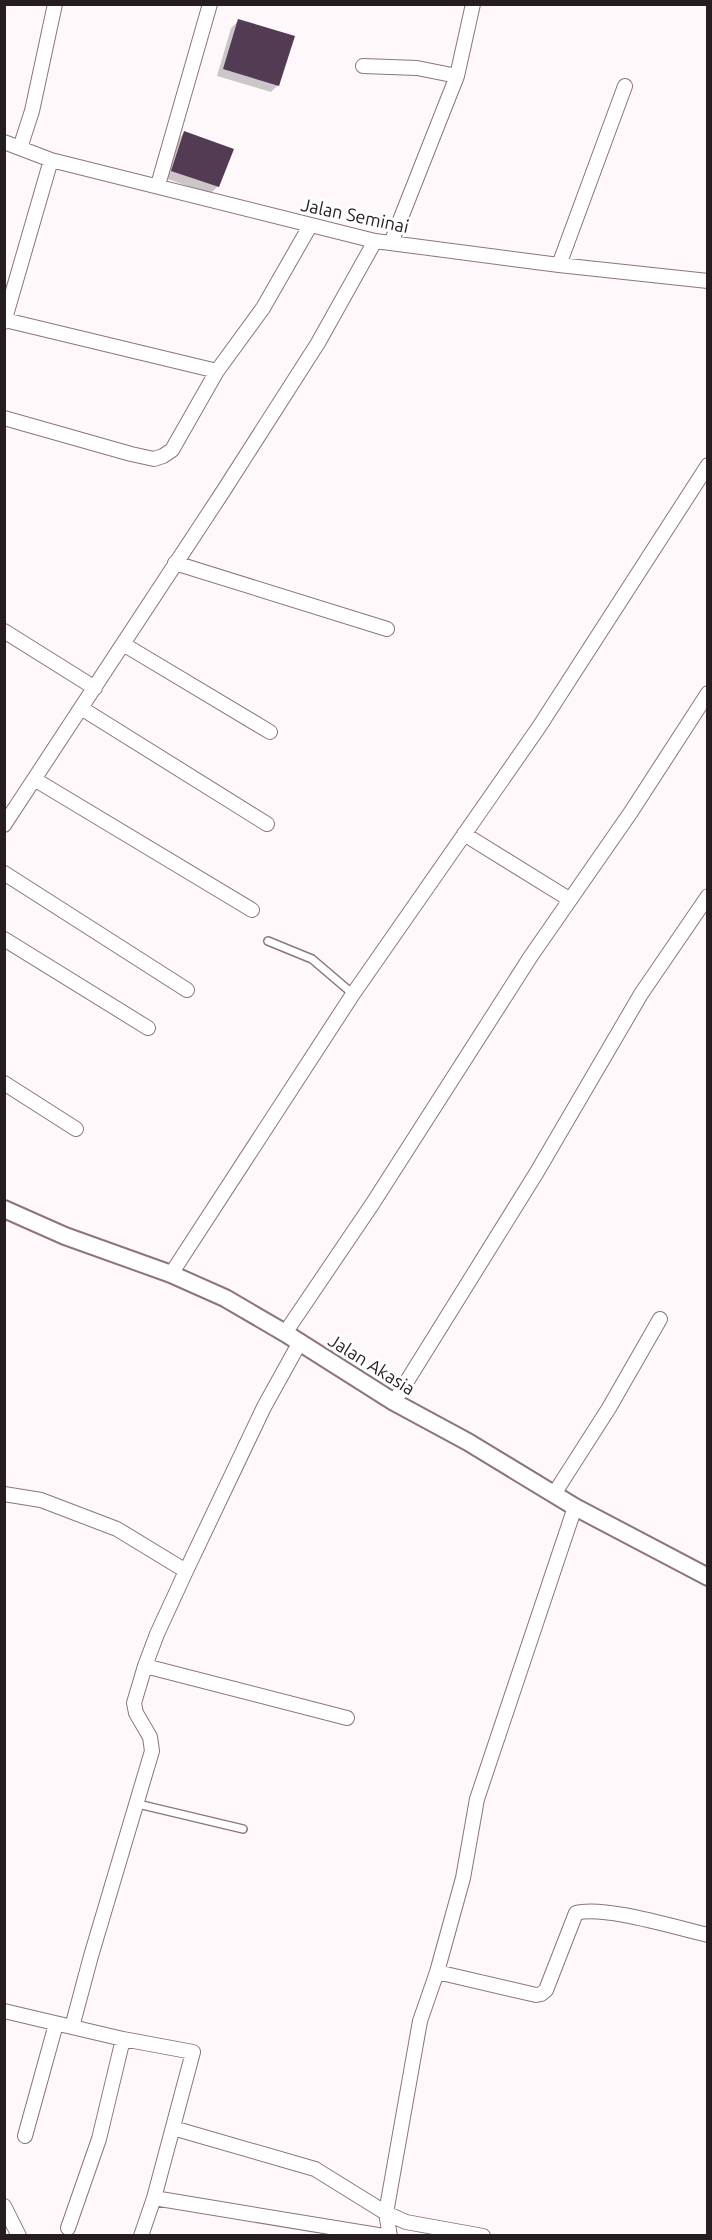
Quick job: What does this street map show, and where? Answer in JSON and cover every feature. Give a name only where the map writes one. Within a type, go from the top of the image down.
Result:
[{"type":"street","points":[[20,148],[32,111],[55,4]]},
{"type":"street","points":[[158,185],[210,4]]},
{"type":"street","points":[[391,243],[458,76],[474,4]]},
{"type":"street","points":[[363,66],[417,68],[458,76]]},
{"type":"street","points":[[559,265],[625,86]]},
{"type":"street","name":"Jalan Seminai","points":[[4,142],[51,160],[375,241],[559,265],[708,281]]},
{"type":"street","points":[[51,160],[5,321],[218,371]]},
{"type":"street","points":[[4,418],[131,454],[154,459],[163,456],[172,450],[218,371],[263,308],[310,226]]},
{"type":"street","points":[[4,825],[318,343],[375,241]]},
{"type":"street","points":[[171,1274],[353,994],[539,727],[708,465]]},
{"type":"street","points":[[175,563],[387,629]]},
{"type":"street","points":[[4,631],[95,688]]},
{"type":"street","points":[[123,644],[270,732]]},
{"type":"street","points":[[285,1333],[373,1203],[569,899],[631,812],[708,693]]},
{"type":"street","points":[[81,708],[267,824]]},
{"type":"street","points":[[33,779],[252,910]]},
{"type":"street","points":[[464,834],[569,899]]},
{"type":"street","points":[[4,873],[187,990]]},
{"type":"street","points":[[394,1402],[519,1202],[641,994],[708,896]]},
{"type":"street","points":[[4,939],[148,1028]]},
{"type":"street","points":[[4,1083],[76,1129]]},
{"type":"street","name":"Jalan Akasia","points":[[4,1209],[65,1236],[171,1274],[225,1298],[300,1342],[394,1402],[468,1442],[575,1507],[708,1577]]},
{"type":"street","points":[[554,1494],[609,1408],[660,1319]]},
{"type":"street","points":[[72,2027],[152,1751],[150,1737],[136,1713],[134,1703],[145,1666],[157,1634],[264,1407],[300,1342]]},
{"type":"street","points":[[4,1494],[40,1500],[117,1529],[186,1571]]},
{"type":"street","points":[[390,2235],[386,2213],[420,2021],[437,1972],[463,1878],[477,1799],[575,1507]]},
{"type":"street","points":[[145,1666],[347,1718]]},
{"type":"street","points":[[437,1972],[536,1995],[542,1994],[546,1990],[576,1913],[586,1910],[620,1915],[708,1935]]},
{"type":"street","points":[[4,2011],[123,2039],[193,2052],[154,2198],[141,2235]]},
{"type":"street","points":[[25,2136],[56,2024]]},
{"type":"street","points":[[68,2228],[99,2139],[123,2039]]},
{"type":"street","points":[[173,2128],[315,2169],[386,2213],[406,2222],[465,2234],[483,2235]]},
{"type":"street","points":[[154,2198],[384,2235]]},
{"type":"street","points":[[4,2206],[19,2235]]},
{"type":"lane","points":[[268,940],[312,960],[353,994]]},
{"type":"lane","points":[[138,1804],[243,1828]]},
{"type":"building","points":[[238,19],[295,36],[279,86],[223,69]]},
{"type":"building","points":[[184,131],[234,149],[219,187],[171,171]]}]
